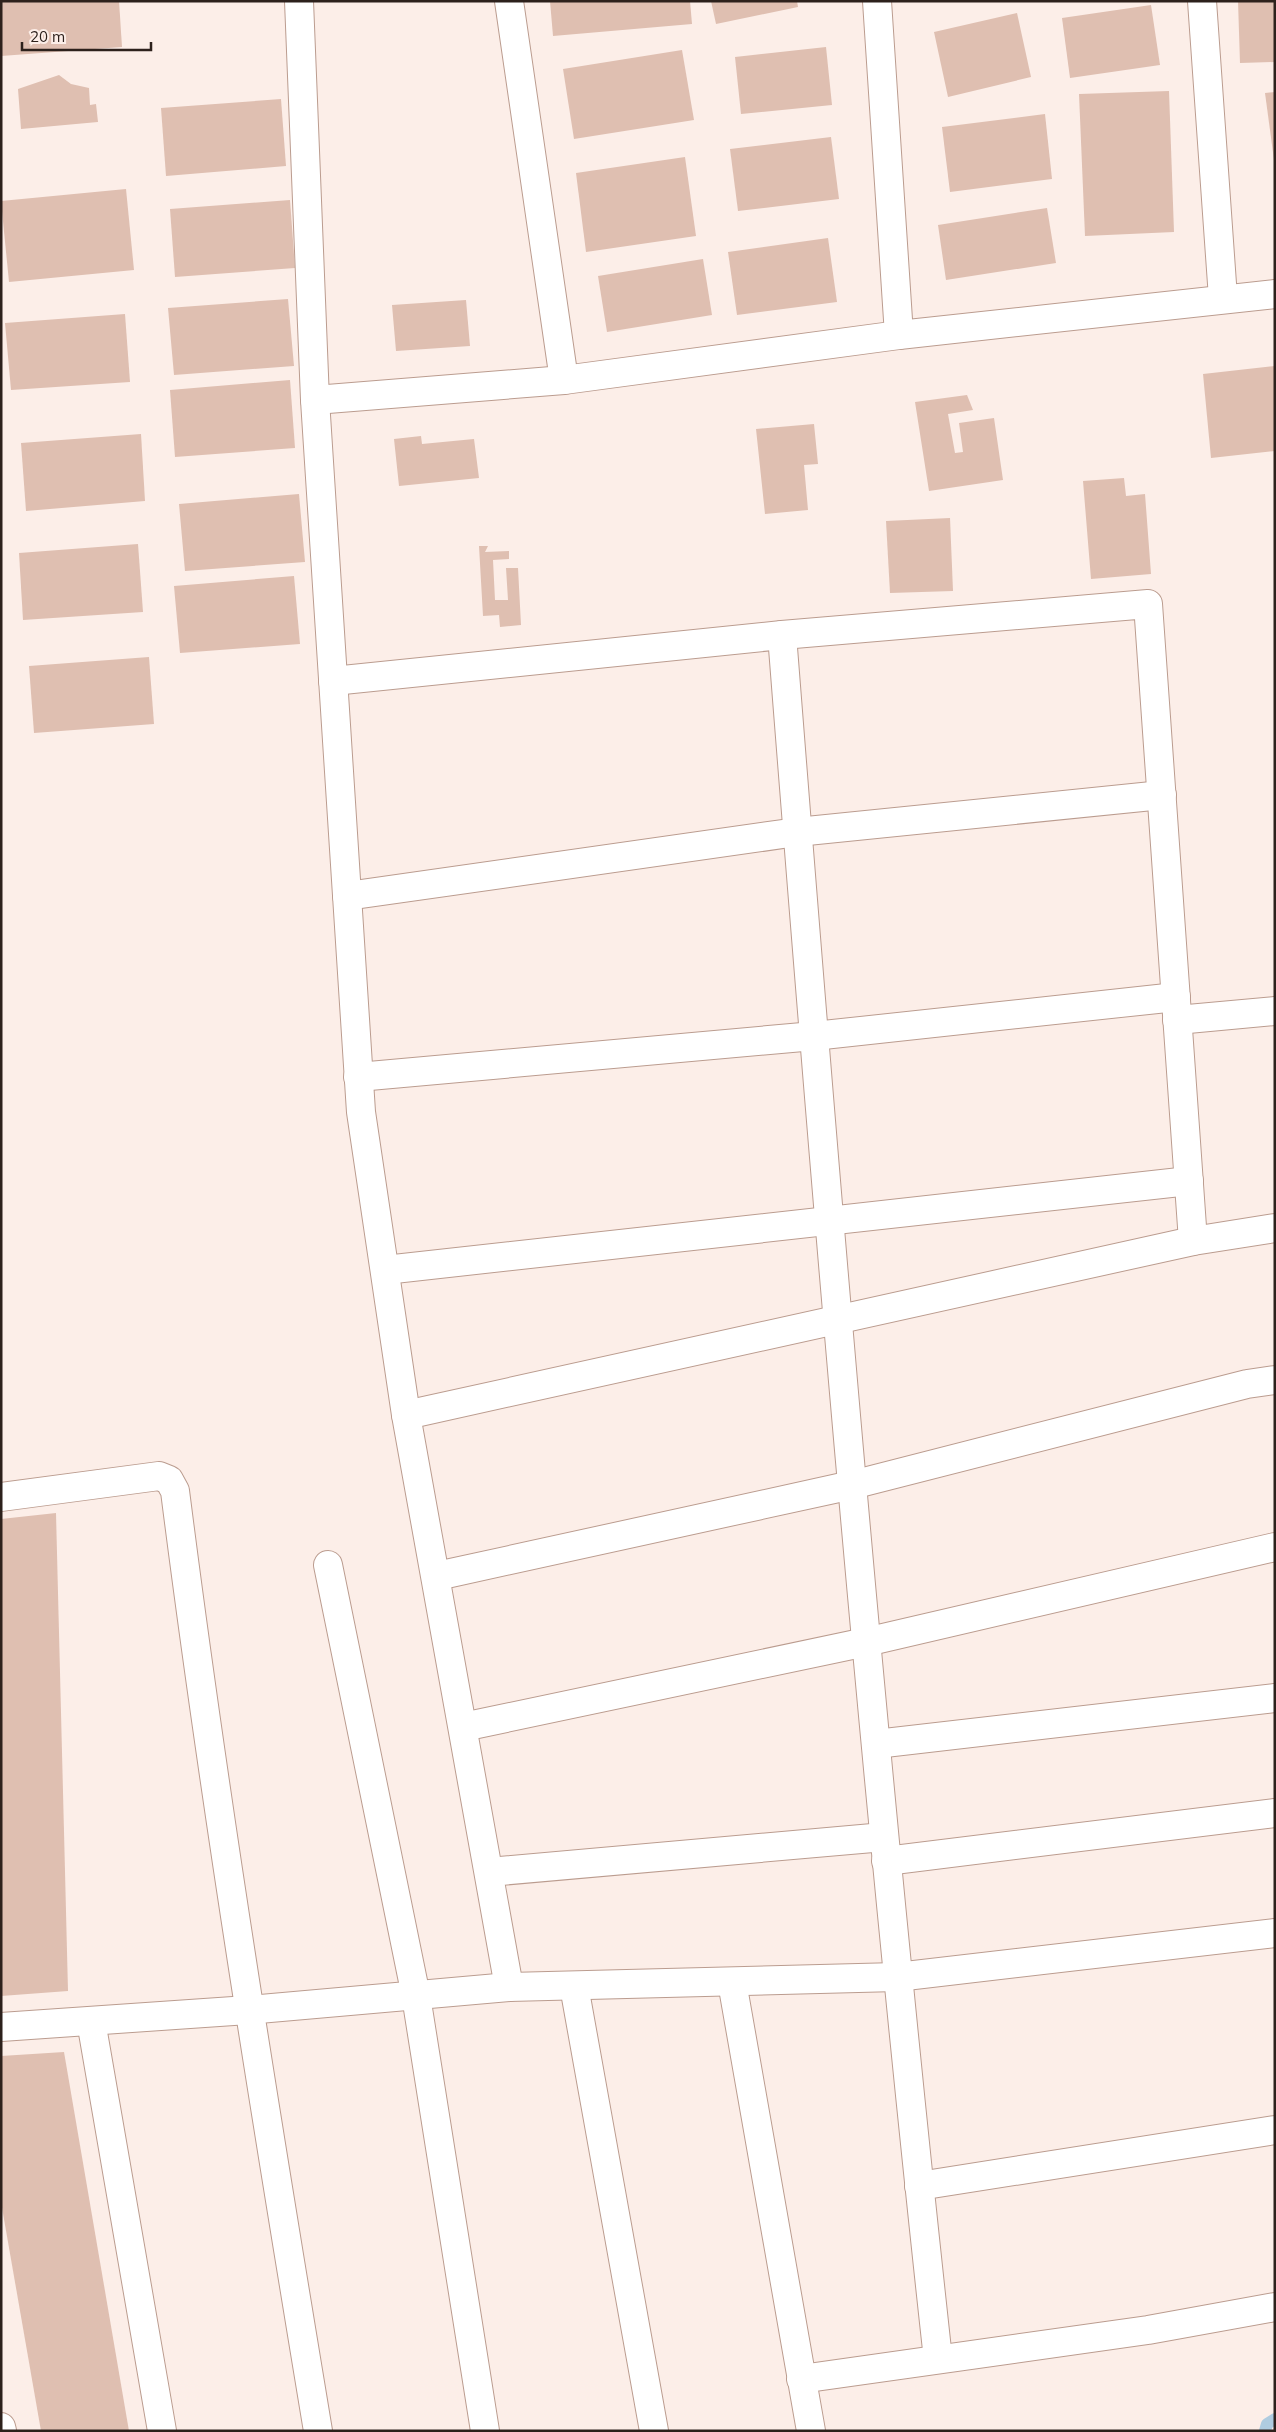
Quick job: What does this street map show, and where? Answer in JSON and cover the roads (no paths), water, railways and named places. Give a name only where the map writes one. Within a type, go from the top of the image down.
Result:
[{"type":"street","points":[[299,1],[315,400],[360,1112],[406,1415],[437,1576],[509,1988]]},
{"type":"street","points":[[509,1],[564,380]]},
{"type":"street","points":[[877,1],[899,335]]},
{"type":"street","points":[[1202,1],[1223,298]]},
{"type":"street","points":[[315,400],[564,380],[899,335],[1223,298],[1275,294]]},
{"type":"street","points":[[333,681],[782,635],[1148,604],[1193,1241]]},
{"type":"street","points":[[782,635],[828,1222],[897,1977],[938,2360]]},
{"type":"street","points":[[347,896],[798,832],[1162,795]]},
{"type":"street","points":[[358,1077],[814,1036],[1176,1008],[1275,1011]]},
{"type":"street","points":[[385,1270],[1188,1181]]},
{"type":"street","points":[[406,1415],[1193,1241],[1275,1228]]},
{"type":"street","points":[[437,1576],[852,1485],[1246,1384],[1275,1380]]},
{"type":"street","points":[[1,1497],[159,1476],[169,1480],[175,1491],[195,1649],[248,2010],[318,2431]]},
{"type":"street","points":[[463,1727],[866,1642],[1275,1547]]},
{"type":"street","points":[[328,1565],[416,1996],[485,2431]]},
{"type":"street","points":[[876,1744],[1275,1698]]},
{"type":"street","points":[[489,1872],[885,1849],[1275,1813]]},
{"type":"street","points":[[1,2027],[248,2010],[509,1988],[897,1977],[1275,1933]]},
{"type":"street","points":[[732,1982],[811,2431]]},
{"type":"street","points":[[574,1986],[654,2431]]},
{"type":"street","points":[[92,2021],[162,2431]]},
{"type":"street","points":[[919,2186],[1275,2130]]},
{"type":"street","points":[[802,2379],[1148,2330],[1275,2308]]},
{"type":"street","points":[[1,2427],[2,2431]]},
{"type":"waterway","points":[[1265,2431],[1267,2424],[1275,2419]]}]
